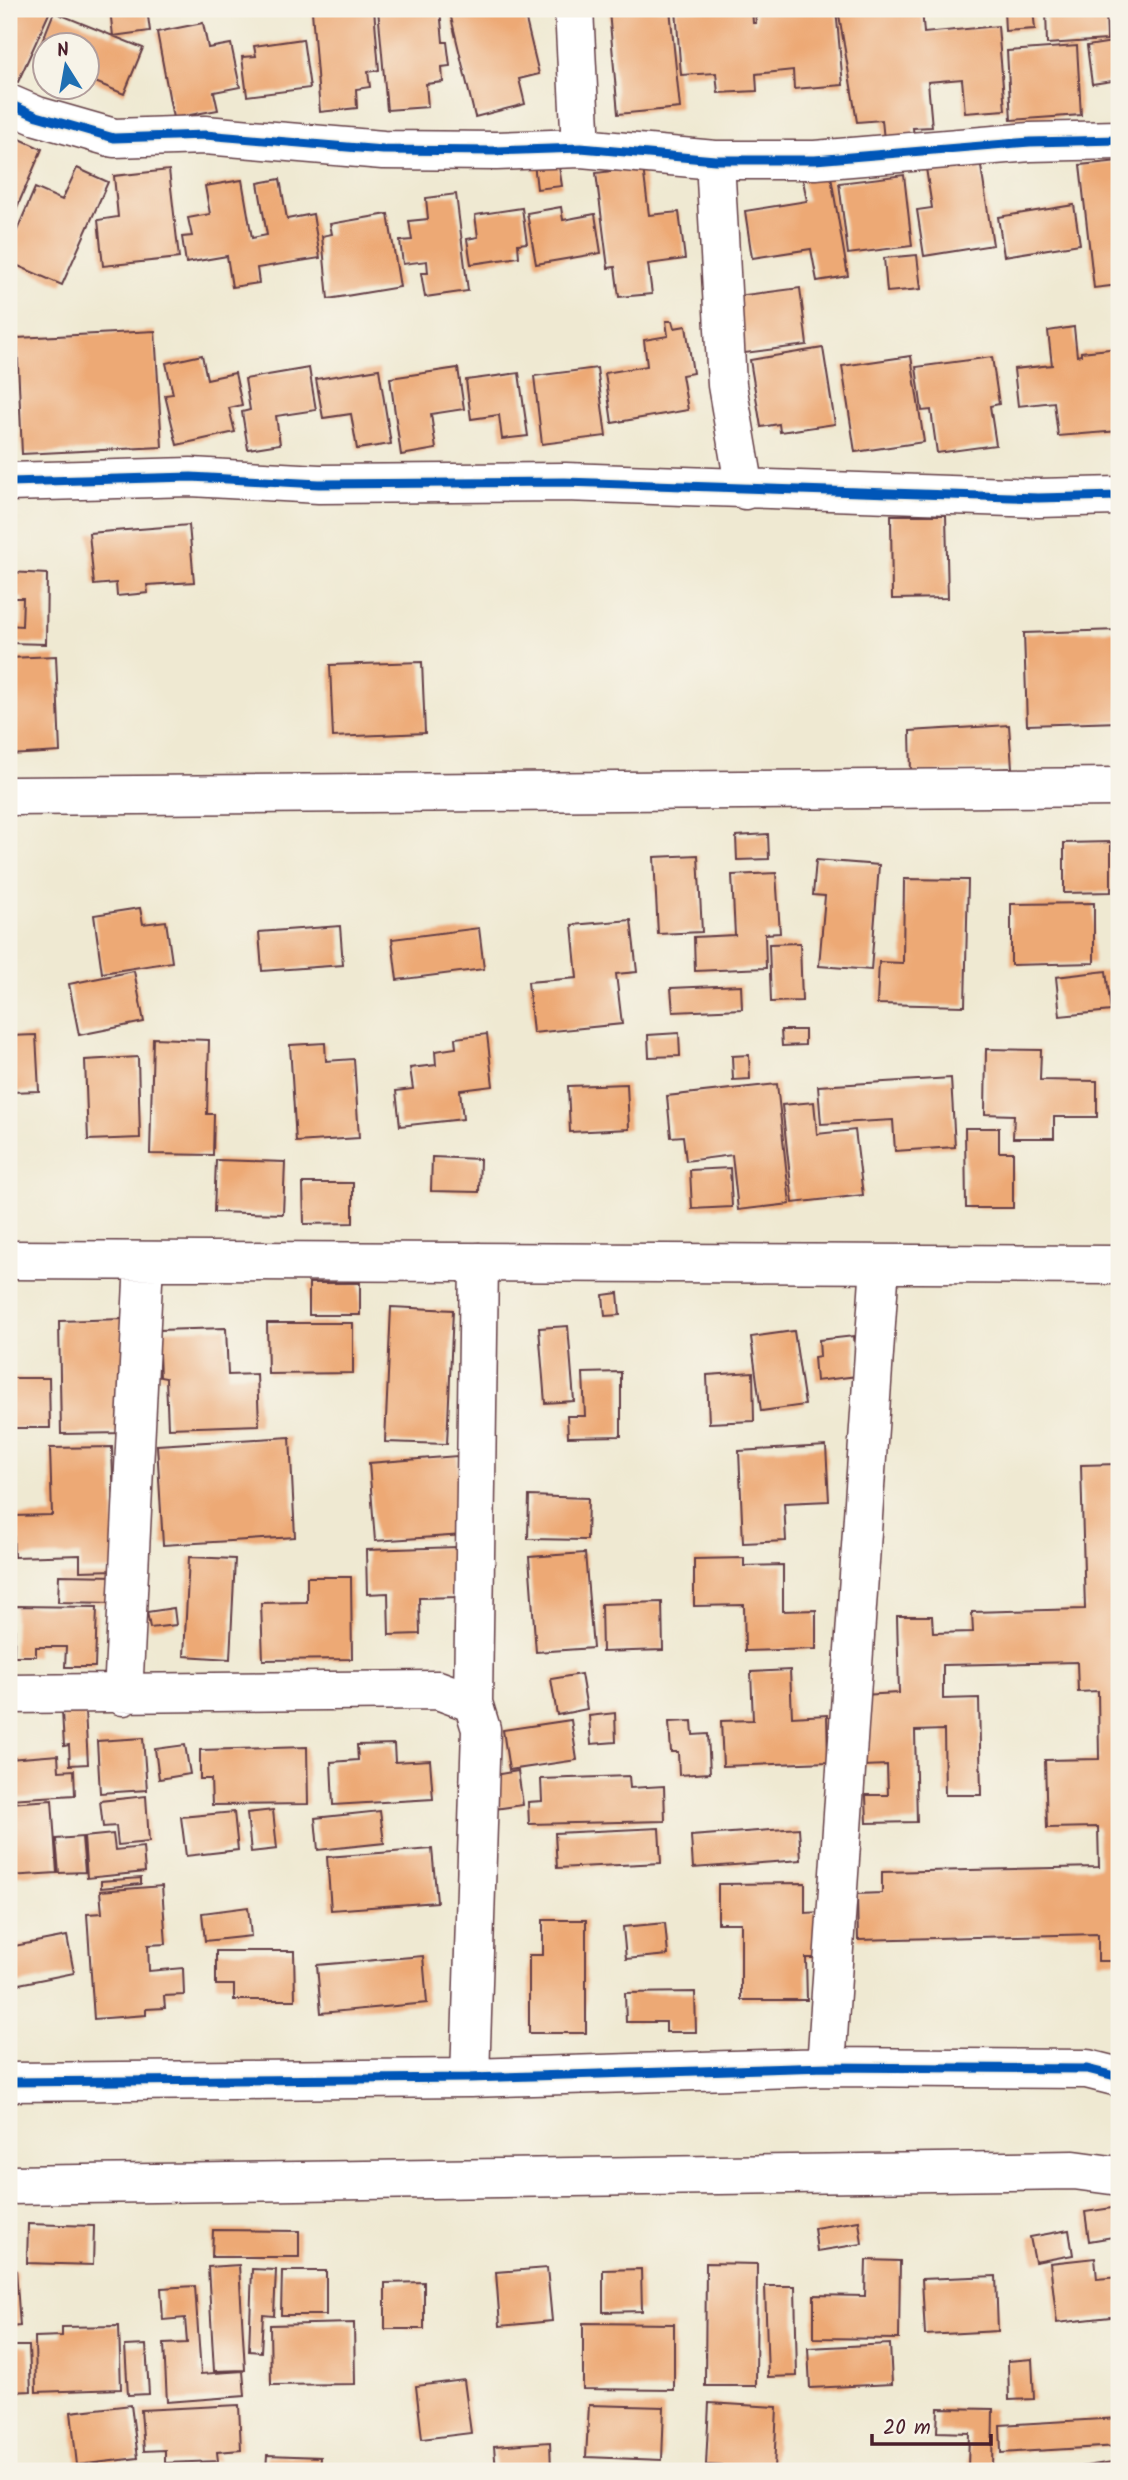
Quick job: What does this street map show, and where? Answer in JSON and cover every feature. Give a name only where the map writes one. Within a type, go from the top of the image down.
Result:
[{"type":"street","points":[[574,9],[581,148]]},
{"type":"street","points":[[9,104],[37,116],[114,138],[205,135],[383,150],[581,148],[715,159],[815,160],[1030,142],[1119,139]]},
{"type":"street","points":[[715,159],[727,385],[745,490]]},
{"type":"street","points":[[9,482],[191,477],[320,484],[565,482],[1038,498],[1119,496]]},
{"type":"street","points":[[9,796],[1119,787]]},
{"type":"street","points":[[9,1260],[1119,1265]]},
{"type":"street","points":[[123,1696],[144,1261]]},
{"type":"street","points":[[470,2078],[481,1728],[473,1703],[479,1262]]},
{"type":"street","points":[[826,2067],[880,1264]]},
{"type":"street","points":[[9,1694],[123,1696],[438,1690],[473,1703]]},
{"type":"street","points":[[9,2082],[470,2078],[826,2067],[1087,2069],[1119,2077]]},
{"type":"street","points":[[9,2185],[1074,2170],[1119,2176]]},
{"type":"building","points":[[9,9],[51,9],[41,32],[32,32],[32,51],[18,82],[9,79]]},
{"type":"building","points":[[110,9],[147,9],[150,31],[113,36]]},
{"type":"building","points":[[374,9],[379,70],[368,72],[370,87],[356,89],[357,108],[320,112],[312,11]]},
{"type":"building","points":[[378,9],[440,9],[443,42],[447,42],[450,66],[442,67],[443,82],[426,84],[428,107],[387,110]]},
{"type":"building","points":[[449,9],[540,9],[541,17],[526,20],[539,74],[519,79],[525,104],[475,117]]},
{"type":"building","points":[[670,9],[680,108],[618,114],[609,11]]},
{"type":"building","points":[[752,9],[753,23],[756,23],[755,9],[836,9],[843,85],[794,89],[793,70],[756,74],[757,91],[718,93],[716,73],[681,75],[676,10]]},
{"type":"building","points":[[838,9],[922,9],[924,33],[998,26],[1005,110],[965,113],[962,79],[928,82],[932,127],[913,128],[914,137],[884,140],[882,120],[857,122]]},
{"type":"building","points":[[1004,9],[1033,9],[1035,29],[1005,31]]},
{"type":"building","points":[[1046,9],[1106,9],[1107,40],[1047,44]]},
{"type":"building","points":[[54,12],[143,48],[124,94],[102,85],[102,32],[46,32]]},
{"type":"building","points":[[203,23],[208,48],[231,44],[240,87],[214,92],[218,110],[173,118],[157,32]]},
{"type":"building","points":[[303,39],[310,88],[247,96],[242,57],[256,56],[254,46]]},
{"type":"building","points":[[1119,41],[1119,80],[1092,84],[1087,46]]},
{"type":"building","points":[[1077,46],[1081,115],[1011,120],[1007,51]]},
{"type":"building","points":[[9,134],[42,149],[9,226]]},
{"type":"building","points":[[558,160],[562,186],[537,189],[534,163]]},
{"type":"building","points":[[980,160],[993,245],[924,256],[917,210],[932,208],[926,168]]},
{"type":"building","points":[[1119,161],[1119,285],[1094,288],[1080,165]]},
{"type":"building","points":[[829,165],[848,276],[817,281],[811,249],[752,258],[745,211],[807,201],[801,170]]},
{"type":"building","points":[[643,167],[649,215],[679,212],[685,259],[648,264],[652,294],[619,297],[615,267],[608,268],[596,173]]},
{"type":"building","points":[[77,168],[108,182],[62,285],[9,262],[9,249],[35,188],[62,200]]},
{"type":"building","points":[[169,170],[179,258],[103,266],[98,220],[118,217],[114,176]]},
{"type":"building","points":[[904,175],[912,246],[848,254],[839,183]]},
{"type":"building","points":[[280,179],[287,219],[313,214],[320,258],[257,268],[259,283],[232,287],[227,256],[186,263],[182,237],[192,236],[188,218],[210,214],[205,186],[242,180],[252,238],[267,235],[258,183]]},
{"type":"building","points":[[456,194],[468,291],[425,297],[421,273],[428,273],[427,261],[403,264],[400,241],[412,240],[409,221],[428,219],[426,198]]},
{"type":"building","points":[[1074,205],[1080,244],[1004,256],[998,217]]},
{"type":"building","points":[[561,207],[563,220],[595,214],[601,253],[536,264],[527,213]]},
{"type":"building","points":[[522,208],[527,243],[518,244],[519,257],[471,264],[467,239],[478,237],[475,215]]},
{"type":"building","points":[[388,214],[400,287],[328,299],[322,236],[332,234],[330,224]]},
{"type":"building","points":[[917,255],[921,289],[887,292],[884,258]]},
{"type":"building","points":[[800,288],[807,345],[729,355],[722,298]]},
{"type":"building","points":[[666,321],[672,321],[674,328],[686,326],[693,373],[682,375],[688,410],[612,423],[605,373],[647,366],[644,340],[668,336]]},
{"type":"building","points":[[1074,327],[1077,356],[1081,355],[1081,352],[1119,348],[1119,431],[1058,436],[1054,402],[1018,406],[1014,369],[1052,365],[1048,331]]},
{"type":"building","points":[[155,331],[162,447],[22,454],[17,338]]},
{"type":"building","points":[[823,348],[835,424],[780,432],[779,424],[761,427],[750,360]]},
{"type":"building","points":[[202,355],[207,379],[235,373],[242,405],[229,408],[235,432],[177,445],[165,395],[173,394],[166,363]]},
{"type":"building","points":[[911,356],[924,442],[855,452],[842,366]]},
{"type":"building","points":[[992,357],[999,404],[990,406],[996,445],[937,453],[931,410],[922,411],[916,367]]},
{"type":"building","points":[[309,368],[316,410],[276,416],[280,444],[248,449],[242,412],[250,410],[245,379]]},
{"type":"building","points":[[458,368],[464,409],[431,414],[436,449],[401,455],[390,378]]},
{"type":"building","points":[[597,368],[606,436],[542,444],[534,376]]},
{"type":"building","points":[[379,369],[391,444],[357,449],[351,414],[323,418],[316,379]]},
{"type":"building","points":[[519,373],[528,436],[502,439],[499,415],[471,419],[466,380]]},
{"type":"building","points":[[891,515],[946,515],[948,598],[892,599]]},
{"type":"building","points":[[189,525],[194,582],[147,585],[148,593],[117,596],[116,583],[94,585],[89,533]]},
{"type":"building","points":[[9,572],[47,574],[46,644],[9,643],[9,625],[22,626],[23,598],[9,598]]},
{"type":"building","points":[[1119,630],[1119,722],[1027,725],[1024,633]]},
{"type":"building","points":[[56,656],[60,752],[9,755],[9,658]]},
{"type":"building","points":[[422,662],[425,733],[333,737],[330,665]]},
{"type":"building","points":[[1009,725],[1012,768],[911,774],[910,731]]},
{"type":"building","points":[[768,834],[769,859],[737,860],[736,836]]},
{"type":"building","points":[[1111,842],[1111,892],[1064,893],[1064,843]]},
{"type":"building","points":[[698,855],[702,932],[658,934],[654,857]]},
{"type":"building","points":[[816,860],[879,865],[871,970],[819,966],[825,896],[813,895]]},
{"type":"building","points":[[776,873],[780,933],[765,934],[766,968],[695,971],[694,937],[735,935],[732,875]]},
{"type":"building","points":[[904,879],[968,880],[965,1006],[877,1004],[879,962],[903,963]]},
{"type":"building","points":[[1094,903],[1094,963],[1011,965],[1011,904]]},
{"type":"building","points":[[140,908],[143,924],[166,921],[172,962],[102,973],[94,915]]},
{"type":"building","points":[[631,920],[637,972],[616,974],[622,1024],[533,1033],[528,982],[577,978],[572,925]]},
{"type":"building","points":[[340,926],[343,965],[262,971],[259,932]]},
{"type":"building","points":[[479,928],[484,969],[397,980],[392,939]]},
{"type":"building","points":[[800,943],[802,1001],[771,1002],[769,944]]},
{"type":"building","points":[[134,971],[144,1022],[79,1035],[69,984]]},
{"type":"building","points":[[1106,971],[1111,1011],[1060,1016],[1056,977]]},
{"type":"building","points":[[741,985],[742,1009],[673,1012],[671,988]]},
{"type":"building","points":[[781,1030],[805,1030],[805,1045],[782,1046]]},
{"type":"building","points":[[679,1033],[680,1056],[649,1057],[648,1035]]},
{"type":"building","points":[[487,1034],[493,1086],[460,1090],[463,1119],[400,1126],[396,1091],[413,1089],[410,1068],[436,1065],[435,1051],[456,1048],[455,1038]]},
{"type":"building","points":[[36,1035],[39,1091],[9,1092],[9,1036]]},
{"type":"building","points":[[153,1038],[209,1040],[207,1114],[214,1114],[213,1155],[150,1154]]},
{"type":"building","points":[[325,1043],[326,1061],[354,1059],[359,1138],[296,1142],[290,1045]]},
{"type":"building","points":[[986,1049],[1041,1050],[1040,1080],[1097,1081],[1097,1117],[1054,1117],[1054,1138],[1013,1138],[1014,1115],[985,1114]]},
{"type":"building","points":[[749,1055],[750,1079],[733,1080],[732,1056]]},
{"type":"building","points":[[138,1057],[140,1138],[88,1140],[85,1060]]},
{"type":"building","points":[[951,1078],[955,1147],[895,1151],[893,1120],[821,1124],[818,1086]]},
{"type":"building","points":[[627,1084],[629,1129],[570,1132],[568,1086]]},
{"type":"building","points":[[777,1084],[790,1204],[738,1210],[732,1155],[686,1161],[683,1136],[671,1137],[667,1096]]},
{"type":"building","points":[[814,1102],[817,1134],[855,1130],[863,1195],[793,1203],[782,1105]]},
{"type":"building","points":[[965,1128],[999,1128],[999,1152],[1013,1152],[1013,1208],[966,1208]]},
{"type":"building","points":[[432,1157],[480,1159],[479,1192],[431,1191]]},
{"type":"building","points":[[216,1160],[285,1162],[283,1214],[214,1212]]},
{"type":"building","points":[[730,1168],[732,1207],[692,1209],[690,1170]]},
{"type":"building","points":[[303,1183],[353,1183],[353,1223],[304,1224]]},
{"type":"building","points":[[309,1283],[360,1283],[360,1315],[309,1315]]},
{"type":"building","points":[[618,1293],[620,1315],[605,1316],[603,1295]]},
{"type":"building","points":[[391,1307],[453,1310],[447,1444],[385,1442]]},
{"type":"building","points":[[123,1319],[125,1433],[61,1434],[59,1321]]},
{"type":"building","points":[[267,1323],[353,1323],[353,1373],[268,1374]]},
{"type":"building","points":[[568,1326],[574,1401],[545,1403],[539,1328]]},
{"type":"building","points":[[226,1328],[228,1375],[257,1374],[259,1425],[168,1428],[166,1378],[160,1377],[158,1330]]},
{"type":"building","points":[[794,1331],[805,1405],[761,1411],[751,1337]]},
{"type":"building","points":[[854,1336],[857,1376],[816,1381],[814,1357],[820,1356],[819,1340]]},
{"type":"building","points":[[621,1372],[621,1436],[568,1437],[567,1416],[585,1416],[583,1373]]},
{"type":"building","points":[[753,1372],[754,1421],[709,1423],[707,1375]]},
{"type":"building","points":[[9,1378],[49,1378],[50,1428],[9,1428]]},
{"type":"building","points":[[290,1437],[295,1537],[163,1545],[157,1445]]},
{"type":"building","points":[[826,1446],[829,1501],[784,1503],[786,1541],[743,1543],[739,1451]]},
{"type":"building","points":[[112,1447],[116,1570],[80,1571],[80,1555],[14,1557],[13,1516],[52,1515],[50,1448]]},
{"type":"building","points":[[457,1456],[464,1535],[375,1541],[369,1463]]},
{"type":"building","points":[[1119,1464],[1119,1961],[1098,1961],[1098,1934],[858,1940],[857,1894],[882,1893],[882,1872],[1099,1867],[1098,1827],[1047,1828],[1045,1760],[1099,1759],[1098,1691],[1078,1692],[1077,1662],[943,1665],[943,1699],[979,1698],[981,1795],[945,1795],[944,1730],[915,1731],[917,1822],[867,1823],[866,1795],[888,1795],[887,1765],[863,1766],[861,1695],[899,1693],[897,1616],[932,1616],[933,1633],[973,1632],[972,1612],[1085,1609],[1081,1465]]},
{"type":"building","points":[[529,1496],[588,1498],[587,1540],[528,1539]]},
{"type":"building","points":[[458,1547],[459,1597],[419,1598],[420,1634],[389,1635],[388,1593],[367,1594],[366,1550]]},
{"type":"building","points":[[585,1553],[593,1648],[536,1652],[529,1557]]},
{"type":"building","points":[[189,1557],[235,1559],[230,1659],[184,1656]]},
{"type":"building","points":[[744,1558],[744,1566],[783,1565],[783,1611],[816,1610],[816,1649],[745,1651],[744,1605],[694,1606],[694,1559]]},
{"type":"building","points":[[59,1575],[117,1576],[116,1603],[58,1602]]},
{"type":"building","points":[[307,1577],[351,1577],[352,1659],[263,1660],[261,1603],[307,1602]]},
{"type":"building","points":[[662,1602],[663,1650],[602,1652],[601,1604]]},
{"type":"building","points":[[15,1606],[97,1607],[95,1667],[65,1667],[66,1647],[36,1647],[36,1656],[14,1656]]},
{"type":"building","points":[[174,1608],[176,1625],[150,1628],[147,1612]]},
{"type":"building","points":[[790,1670],[792,1717],[827,1715],[828,1762],[723,1766],[721,1721],[753,1720],[751,1672]]},
{"type":"building","points":[[581,1674],[587,1709],[557,1715],[551,1679]]},
{"type":"building","points":[[85,1710],[88,1764],[70,1765],[69,1745],[64,1746],[62,1711]]},
{"type":"building","points":[[615,1713],[616,1742],[591,1744],[589,1716]]},
{"type":"building","points":[[571,1720],[577,1760],[509,1770],[503,1730]]},
{"type":"building","points":[[692,1721],[693,1735],[708,1734],[710,1773],[679,1775],[678,1752],[671,1752],[669,1722]]},
{"type":"building","points":[[143,1738],[147,1790],[100,1793],[97,1741]]},
{"type":"building","points":[[394,1744],[395,1762],[430,1760],[433,1799],[333,1805],[331,1762],[358,1760],[357,1745]]},
{"type":"building","points":[[185,1745],[190,1774],[159,1779],[155,1749]]},
{"type":"building","points":[[307,1747],[308,1804],[212,1805],[211,1779],[200,1779],[200,1750]]},
{"type":"building","points":[[58,1755],[59,1771],[74,1770],[75,1795],[9,1799],[9,1759]]},
{"type":"building","points":[[518,1771],[523,1805],[487,1810],[482,1777]]},
{"type":"building","points":[[629,1776],[630,1788],[664,1786],[665,1821],[529,1824],[528,1802],[542,1801],[541,1779]]},
{"type":"building","points":[[146,1796],[149,1842],[118,1845],[116,1826],[103,1827],[100,1801]]},
{"type":"building","points":[[52,1800],[57,1873],[9,1876],[9,1803]]},
{"type":"building","points":[[273,1810],[277,1849],[251,1852],[247,1813]]},
{"type":"building","points":[[380,1811],[384,1843],[318,1850],[315,1818]]},
{"type":"building","points":[[234,1812],[238,1850],[186,1856],[181,1817]]},
{"type":"building","points":[[659,1828],[661,1863],[557,1868],[555,1833]]},
{"type":"building","points":[[799,1828],[801,1860],[693,1868],[691,1836]]},
{"type":"building","points":[[113,1834],[115,1850],[143,1847],[145,1872],[87,1878],[84,1837]]},
{"type":"building","points":[[82,1837],[85,1872],[59,1873],[56,1839]]},
{"type":"building","points":[[432,1849],[437,1902],[331,1910],[327,1857]]},
{"type":"building","points":[[141,1878],[141,1884],[101,1888],[101,1881]]},
{"type":"building","points":[[805,1883],[805,1913],[821,1912],[821,1958],[806,1958],[807,2000],[741,2000],[741,1923],[718,1923],[718,1884]]},
{"type":"building","points":[[162,1886],[166,1944],[148,1945],[149,1971],[183,1968],[184,1995],[164,1996],[165,2008],[146,2009],[146,2015],[94,2019],[87,1914],[102,1913],[100,1891]]},
{"type":"building","points":[[248,1907],[251,1936],[205,1941],[202,1913]]},
{"type":"building","points":[[543,1920],[586,1920],[586,2033],[529,2033],[529,1955],[543,1955]]},
{"type":"building","points":[[665,1923],[668,1955],[626,1959],[623,1927]]},
{"type":"building","points":[[67,1936],[74,1973],[9,1986],[9,1947]]},
{"type":"building","points":[[216,1951],[294,1951],[295,2000],[234,2000],[234,1985],[216,1985]]},
{"type":"building","points":[[423,1956],[427,2003],[321,2013],[317,1965]]},
{"type":"building","points":[[695,1992],[696,2032],[666,2032],[666,2022],[626,2022],[625,1993]]},
{"type":"building","points":[[1119,2207],[1119,2236],[1089,2241],[1085,2212]]},
{"type":"building","points":[[859,2221],[862,2244],[817,2251],[814,2228]]},
{"type":"building","points":[[28,2224],[94,2226],[93,2265],[27,2263]]},
{"type":"building","points":[[213,2230],[299,2231],[299,2257],[212,2257]]},
{"type":"building","points":[[1069,2230],[1073,2255],[1035,2262],[1030,2237]]},
{"type":"building","points":[[1095,2258],[1097,2279],[1119,2277],[1119,2316],[1057,2323],[1050,2263]]},
{"type":"building","points":[[866,2260],[900,2261],[899,2339],[814,2338],[814,2295],[865,2296]]},
{"type":"building","points":[[706,2263],[757,2264],[756,2386],[705,2386]]},
{"type":"building","points":[[239,2265],[245,2370],[214,2371],[208,2267]]},
{"type":"building","points":[[547,2268],[552,2321],[500,2326],[496,2272]]},
{"type":"building","points":[[252,2269],[276,2270],[274,2316],[263,2315],[261,2352],[249,2351]]},
{"type":"building","points":[[641,2269],[642,2311],[603,2312],[603,2270]]},
{"type":"building","points":[[16,2270],[20,2326],[9,2327],[9,2271]]},
{"type":"building","points":[[282,2271],[326,2271],[326,2315],[281,2315]]},
{"type":"building","points":[[996,2276],[998,2331],[925,2335],[922,2279]]},
{"type":"building","points":[[424,2282],[424,2329],[385,2329],[385,2283]]},
{"type":"building","points":[[195,2286],[201,2374],[243,2371],[245,2396],[167,2402],[164,2344],[187,2343],[185,2318],[163,2320],[161,2288]]},
{"type":"building","points":[[765,2286],[795,2286],[797,2376],[768,2377]]},
{"type":"building","points":[[354,2323],[355,2384],[271,2385],[270,2325]]},
{"type":"building","points":[[583,2323],[674,2324],[674,2390],[583,2389]]},
{"type":"building","points":[[119,2326],[121,2389],[36,2392],[35,2337],[62,2336],[62,2327]]},
{"type":"building","points":[[890,2344],[892,2384],[810,2388],[808,2348]]},
{"type":"building","points":[[146,2345],[149,2394],[128,2395],[125,2346]]},
{"type":"building","points":[[9,2346],[29,2346],[31,2391],[9,2392]]},
{"type":"building","points":[[1032,2359],[1034,2399],[1009,2400],[1008,2361]]},
{"type":"building","points":[[464,2380],[471,2433],[422,2439],[416,2386]]},
{"type":"building","points":[[709,2403],[777,2407],[774,2469],[706,2465]]},
{"type":"building","points":[[131,2405],[138,2458],[77,2465],[71,2412]]},
{"type":"building","points":[[239,2405],[241,2450],[217,2452],[218,2461],[165,2463],[165,2450],[144,2451],[141,2410]]},
{"type":"building","points":[[589,2405],[664,2407],[662,2460],[586,2457]]},
{"type":"building","points":[[938,2408],[993,2409],[992,2471],[899,2471],[968,2468],[969,2433],[937,2432]]},
{"type":"building","points":[[1119,2418],[1119,2446],[1001,2453],[1000,2425]]},
{"type":"building","points":[[550,2442],[551,2471],[496,2471],[494,2446]]},
{"type":"building","points":[[267,2455],[321,2457],[320,2471],[266,2471]]},
{"type":"building","points":[[1119,2461],[1119,2471],[1060,2471],[1060,2470]]},
{"type":"cycle path","points":[[9,104],[37,116],[114,138],[205,135],[383,150],[496,151],[581,148],[715,160],[815,160],[1030,142],[1119,140]]},
{"type":"cycle path","points":[[9,482],[191,477],[319,484],[565,482],[1038,498],[1119,496]]},
{"type":"cycle path","points":[[9,2082],[470,2078],[826,2067],[1087,2069],[1119,2077]]}]
